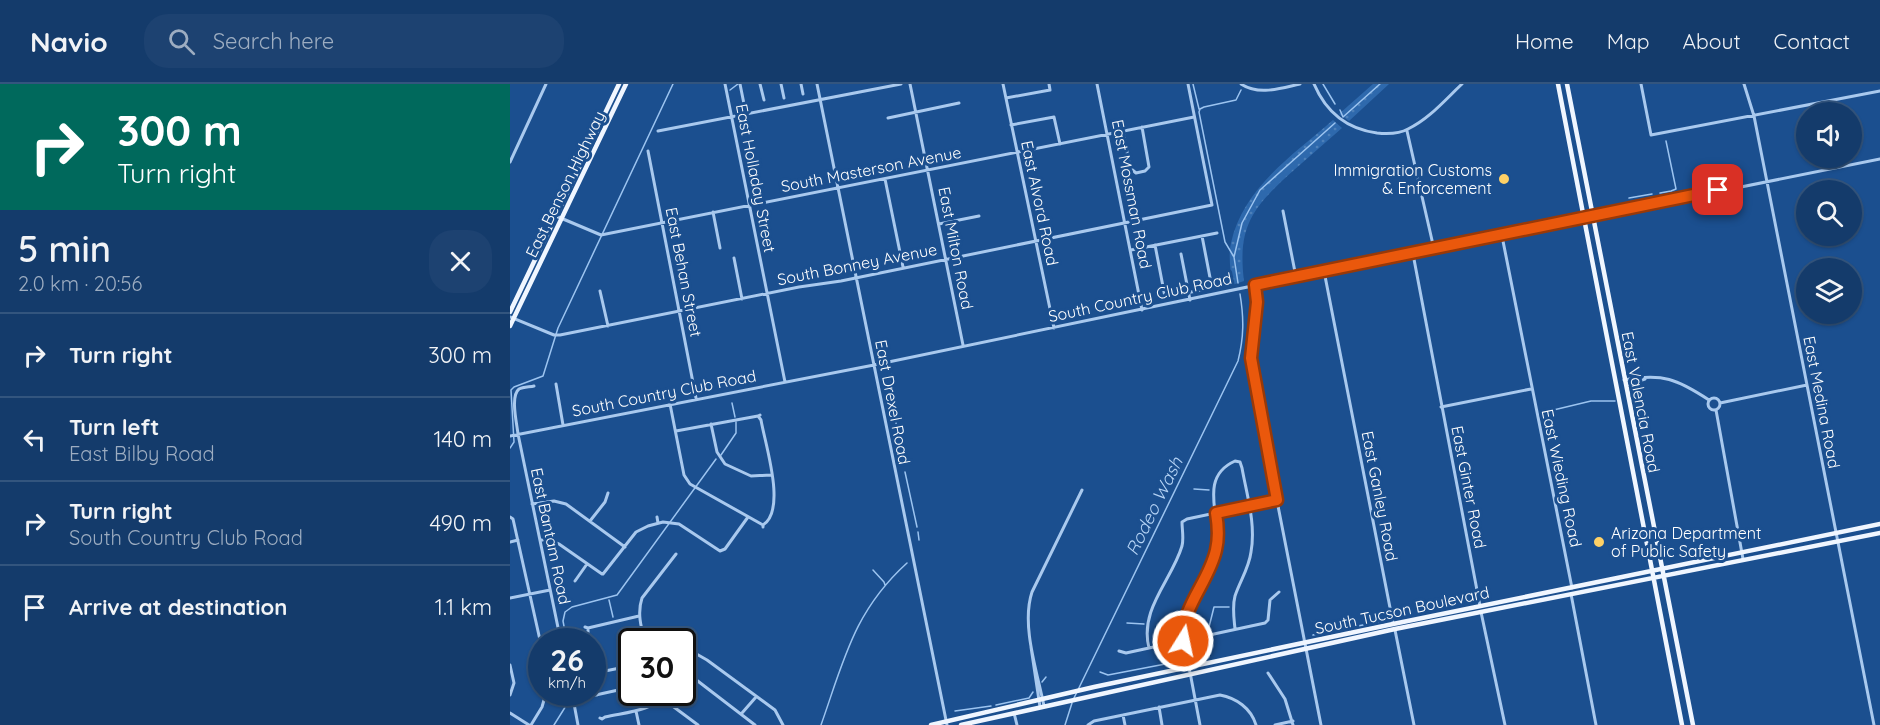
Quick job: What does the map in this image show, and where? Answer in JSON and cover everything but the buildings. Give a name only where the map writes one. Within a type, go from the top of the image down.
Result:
[{"type":"main road","name":"East Benson Highway","points":[[510,326],[562,218],[619,84]]},
{"type":"main road","name":"East Benson Highway","points":[[510,312],[556,216],[626,84]]},
{"type":"main road","name":"East Valencia Road","points":[[1558,84],[1682,725]]},
{"type":"main road","name":"East Valencia Road","points":[[1567,84],[1693,725]]},
{"type":"main road","points":[[1601,307],[1610,306]]},
{"type":"main road","points":[[1616,384],[1625,382]]},
{"type":"main road","points":[[1635,479],[1643,478]]},
{"type":"main road","name":"South Tucson Boulevard","points":[[961,725],[1572,587],[1880,524]]},
{"type":"main road","name":"South Tucson Boulevard","points":[[1480,608],[1570,593],[1880,532]]},
{"type":"main road","name":"South Tucson Boulevard","points":[[931,725],[1189,667],[1306,646]]},
{"type":"main road","points":[[1670,659],[1678,657]]},
{"type":"street","points":[[510,162],[546,84]]},
{"type":"street","name":"East Holladay Street","points":[[725,84],[785,382]]},
{"type":"street","points":[[740,84],[745,108]]},
{"type":"street","points":[[760,84],[764,100]]},
{"type":"street","points":[[781,84],[784,98]]},
{"type":"street","points":[[801,84],[803,94]]},
{"type":"street","name":"East Drexel Road","points":[[817,84],[947,723]]},
{"type":"street","points":[[658,131],[901,84]]},
{"type":"street","name":"East Milton Road","points":[[910,84],[963,345]]},
{"type":"street","name":"East Alvord Road","points":[[1003,84],[1054,328]]},
{"type":"street","points":[[1006,98],[1050,90],[1049,84]]},
{"type":"street","name":"East Mossman Road","points":[[1097,84],[1143,310]]},
{"type":"street","points":[[1188,84],[1194,117]]},
{"type":"street","points":[[1242,84],[1252,90],[1262,91],[1300,84]]},
{"type":"street","points":[[1314,84],[1321,99],[1345,124],[1365,132],[1388,134],[1407,130],[1422,120],[1462,84]]},
{"type":"street","points":[[1641,84],[1651,135],[1880,91]]},
{"type":"street","name":"East Medina Road","points":[[1744,84],[1754,116],[1874,725]]},
{"type":"street","points":[[888,118],[959,103]]},
{"type":"street","points":[[1011,125],[1054,117],[1060,144]]},
{"type":"street","name":"South Masterson Avenue","points":[[556,216],[602,235],[1194,117]]},
{"type":"street","name":"South Bonney Avenue","points":[[512,318],[554,336],[1212,205],[1194,117]]},
{"type":"street","points":[[1123,131],[1130,168],[1136,173],[1145,171],[1150,161],[1142,127]]},
{"type":"street","points":[[1407,130],[1434,249]]},
{"type":"street","name":"East Behan Street","points":[[648,152],[696,398]]},
{"type":"street","name":"South Country Club Road","points":[[510,436],[874,365],[1255,285],[1880,159]]},
{"type":"street","points":[[885,179],[903,267]]},
{"type":"street","points":[[1283,211],[1296,277]]},
{"type":"street","points":[[713,212],[720,248]]},
{"type":"street","points":[[939,224],[979,216]]},
{"type":"street","points":[[1131,250],[1217,233]]},
{"type":"street","name":"East Wieding Road","points":[[1502,235],[1572,587]]},
{"type":"street","points":[[1155,245],[1165,297],[1212,288],[1202,236]]},
{"type":"street","points":[[1180,254],[1190,300]]},
{"type":"street","name":"East Ginter Road","points":[[1413,254],[1480,608],[1505,725]]},
{"type":"street","points":[[734,258],[742,298]]},
{"type":"street","name":"East Ganley Road","points":[[1324,271],[1414,725]]},
{"type":"street","points":[[1255,285],[1257,302],[1251,358],[1321,725]]},
{"type":"street","points":[[600,291],[608,326]]},
{"type":"street","points":[[1625,382],[1647,378],[1671,378],[1709,400]]},
{"type":"street","points":[[556,384],[563,425]]},
{"type":"street","points":[[1720,403],[1807,385]]},
{"type":"street","name":"East Bantam Road","points":[[534,386],[519,390],[514,397],[518,434],[558,628]]},
{"type":"street","points":[[1441,407],[1531,389]]},
{"type":"street","points":[[1709,400],[1715,398],[1720,403]]},
{"type":"street","points":[[1709,400],[1708,407],[1716,410]]},
{"type":"street","points":[[1720,403],[1716,410],[1743,559]]},
{"type":"street","points":[[669,404],[684,475],[690,484],[763,526],[774,507],[774,492],[759,416],[676,431]]},
{"type":"street","points":[[711,424],[717,452],[725,464],[751,476],[771,476]]},
{"type":"street","points":[[1200,725],[1182,630],[1185,617],[1217,549],[1216,513],[1213,502],[1215,480],[1220,472],[1232,462],[1240,462],[1253,527],[1251,552],[1235,597],[1233,615],[1235,629]]},
{"type":"street","points":[[1042,706],[1027,618],[1030,599],[1082,490]]},
{"type":"street","points":[[590,521],[605,502],[608,493]]},
{"type":"street","points":[[1149,648],[1147,633],[1152,606],[1182,547],[1184,535],[1182,522],[1277,500]]},
{"type":"street","points":[[532,504],[557,501],[566,504],[625,547]]},
{"type":"street","points":[[510,517],[513,519],[537,628]]},
{"type":"street","points":[[657,517],[658,523]]},
{"type":"street","points":[[540,540],[555,542],[603,575],[639,530],[658,523],[679,524],[721,552],[748,517]]},
{"type":"street","points":[[510,542],[518,540]]},
{"type":"street","points":[[642,628],[639,616],[642,598],[676,554]]},
{"type":"street","points":[[575,581],[587,564]]},
{"type":"street","points":[[1572,587],[1570,593],[1596,725]]},
{"type":"street","points":[[510,598],[550,590]]},
{"type":"street","points":[[1119,651],[1126,653],[1268,620],[1270,600],[1279,592]]},
{"type":"street","points":[[586,628],[591,625],[639,616]]},
{"type":"street","points":[[696,654],[775,710],[783,725]]},
{"type":"street","points":[[510,665],[512,684],[510,695]]},
{"type":"street","points":[[1268,673],[1285,699],[1293,723],[1275,725]]},
{"type":"street","points":[[696,679],[755,725]]},
{"type":"street","points":[[1087,724],[1220,695],[1229,696],[1245,707],[1256,725]]},
{"type":"street","points":[[742,713],[756,697]]},
{"type":"street","points":[[510,713],[530,725],[542,706]]},
{"type":"street","points":[[574,706],[578,725]]},
{"type":"street","points":[[602,725],[601,719],[605,717],[652,706]]},
{"type":"street","points":[[672,706],[698,725]]},
{"type":"street","points":[[1159,707],[1162,725]]},
{"type":"street","points":[[636,711],[639,725]]},
{"type":"street","points":[[1014,713],[1017,725]]},
{"type":"street","points":[[1123,715],[1125,725]]},
{"type":"shaded area","points":[[1373,84],[1389,84],[1349,121],[1339,114]]},
{"type":"shaded area","points":[[1333,120],[1342,128],[1280,183],[1251,218],[1243,245],[1244,281],[1232,285],[1230,248],[1237,223],[1246,206],[1258,189],[1286,160]]},
{"type":"waterway","points":[[510,448],[514,442],[511,390],[543,376],[558,328],[673,84]]},
{"type":"waterway","points":[[730,90],[738,84]]},
{"type":"waterway","points":[[1193,84],[1199,109]]},
{"type":"waterway","name":"Rodeo Wash","points":[[1323,84],[1335,104]]},
{"type":"waterway","points":[[1340,110],[1343,117],[1380,84]]},
{"type":"waterway","points":[[1234,257],[1225,242],[1199,112],[1204,107],[1236,100],[1241,90]]},
{"type":"waterway","name":"Rodeo Wash","points":[[1238,283],[1234,257],[1242,223],[1260,190],[1335,123]]},
{"type":"waterway","points":[[1660,193],[1676,189],[1666,141]]},
{"type":"waterway","points":[[1629,198],[1652,194]]},
{"type":"waterway","name":"Rodeo Wash","points":[[1074,698],[1238,361],[1243,327],[1240,294]]},
{"type":"waterway","points":[[892,374],[890,390],[903,461]]},
{"type":"waterway","points":[[1541,413],[1591,401],[1615,401]]},
{"type":"waterway","points":[[732,403],[735,417]]},
{"type":"waterway","points":[[721,455],[736,433],[736,422]]},
{"type":"waterway","points":[[564,628],[565,612],[572,607],[617,595],[716,459]]},
{"type":"waterway","points":[[905,472],[917,527]]},
{"type":"waterway","points":[[1194,489],[1209,490]]},
{"type":"waterway","points":[[918,532],[919,540]]},
{"type":"waterway","points":[[821,725],[844,658],[863,618],[874,599],[907,563]]},
{"type":"waterway","points":[[873,570],[885,585]]},
{"type":"waterway","points":[[609,600],[613,617]]},
{"type":"waterway","points":[[1208,631],[1214,607],[1229,607]]},
{"type":"waterway","points":[[1368,624],[1387,620]]},
{"type":"waterway","points":[[1127,623],[1144,624]]},
{"type":"waterway","points":[[1335,630],[1363,625]]},
{"type":"waterway","points":[[1313,635],[1330,631]]},
{"type":"waterway","points":[[1209,642],[1210,654]]},
{"type":"waterway","points":[[1100,672],[1108,675],[1181,661]]},
{"type":"waterway","points":[[1042,682],[1046,677]]},
{"type":"waterway","points":[[996,705],[1029,698],[1033,692]]},
{"type":"waterway","name":"Rodeo Wash","points":[[1065,725],[1072,703]]},
{"type":"waterway","points":[[554,725],[566,706]]},
{"type":"waterway","points":[[955,711],[991,706]]},
{"type":"place","name":"Immigration Customs & Enforcement","points":[[1504,179]]},
{"type":"place","name":"Arizona Department of Public Safety","points":[[1599,542]]},
{"type":"route","points":[[1183,641],[1182,630],[1185,617],[1217,549],[1216,513],[1277,500],[1251,358],[1257,302],[1255,285],[1718,190]]}]
